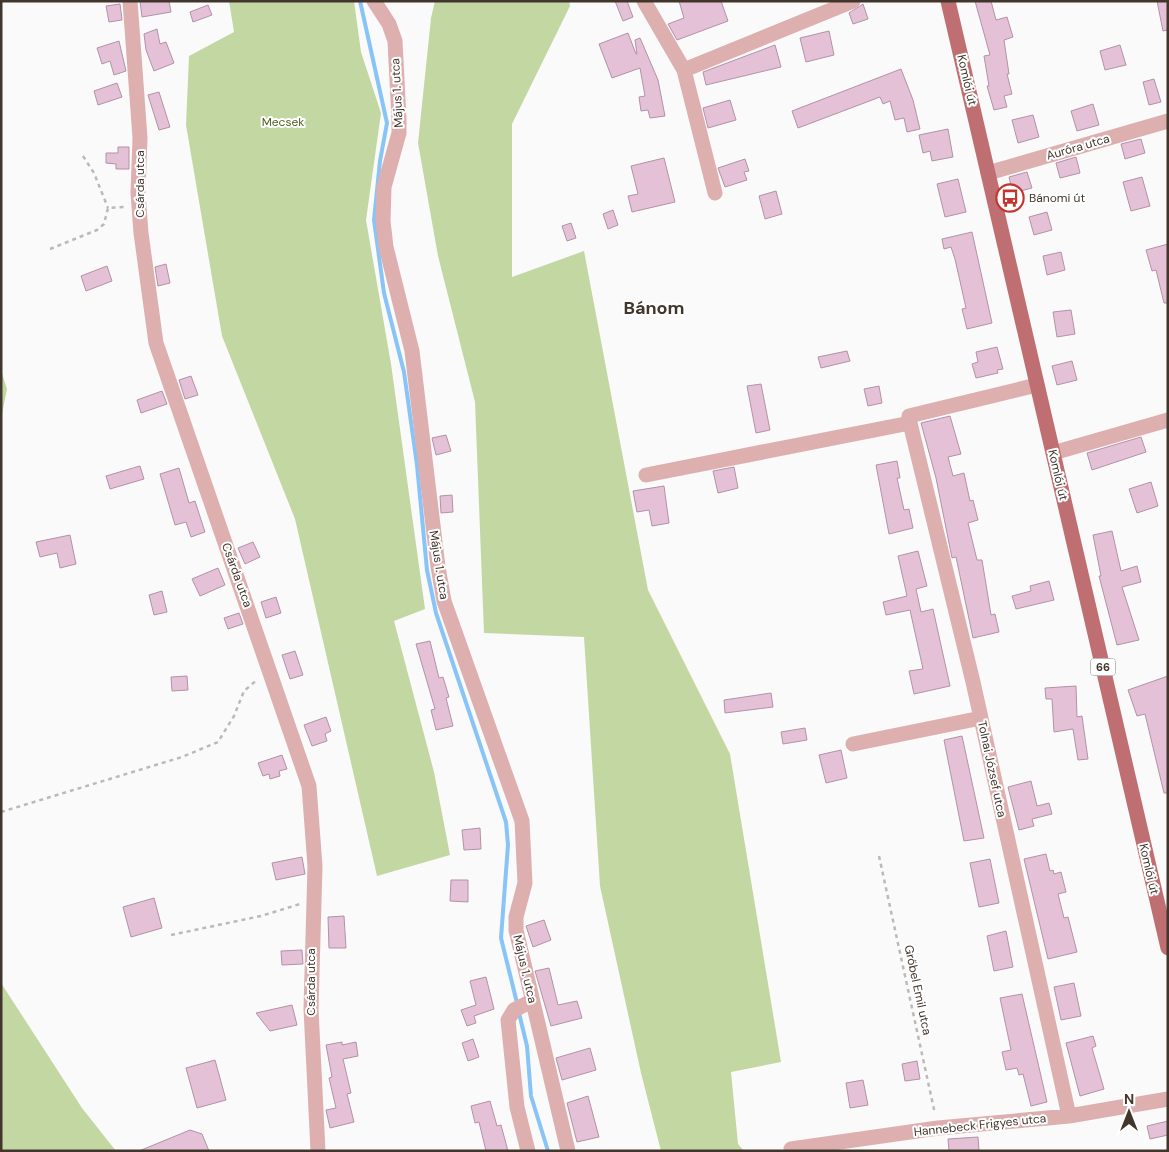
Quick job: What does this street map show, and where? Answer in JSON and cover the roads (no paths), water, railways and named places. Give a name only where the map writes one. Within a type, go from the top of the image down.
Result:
[{"type":"main road","name":"Komlói út","points":[[948,1],[1168,948]]},
{"type":"street","name":"Csárda utca","points":[[130,1],[140,138],[139,207],[156,343],[309,786],[315,866],[311,1009],[318,1151]]},
{"type":"street","name":"Május 1. utca","points":[[374,1],[389,24],[395,41],[399,119],[399,133],[384,186],[383,221],[386,247],[412,351],[432,523],[444,601],[522,821],[525,883],[516,917],[522,1006],[568,1151]]},
{"type":"street","points":[[644,1],[684,70],[715,193]]},
{"type":"street","points":[[684,70],[854,1]]},
{"type":"street","name":"Auróra utca","points":[[988,173],[1168,121]]},
{"type":"street","points":[[646,475],[910,423],[908,416],[1037,386]]},
{"type":"street","points":[[1053,453],[1168,420]]},
{"type":"street","name":"Tolnai József utca","points":[[910,423],[981,718],[1069,1116]]},
{"type":"street","points":[[853,744],[981,718]]},
{"type":"street","points":[[522,1006],[508,1020],[512,1074],[517,1107],[528,1151]]},
{"type":"street","name":"Hannebeck Frigyes utca","points":[[791,1149],[938,1128],[1069,1116],[1168,1100]]},
{"type":"waterway","points":[[360,1],[387,123],[380,161],[374,220],[384,293],[404,372],[417,465],[427,570],[436,613],[506,822],[508,845],[501,938],[517,1003]]},
{"type":"waterway","points":[[519,1013],[527,1046],[531,1096],[548,1151]]},
{"type":"place","name":"Bánomi út","points":[[1010,198]]},
{"type":"district","name":"Bánom","points":[[654,308]]},
{"type":"park label","name":"Mecsek","points":[[283,122]]}]
